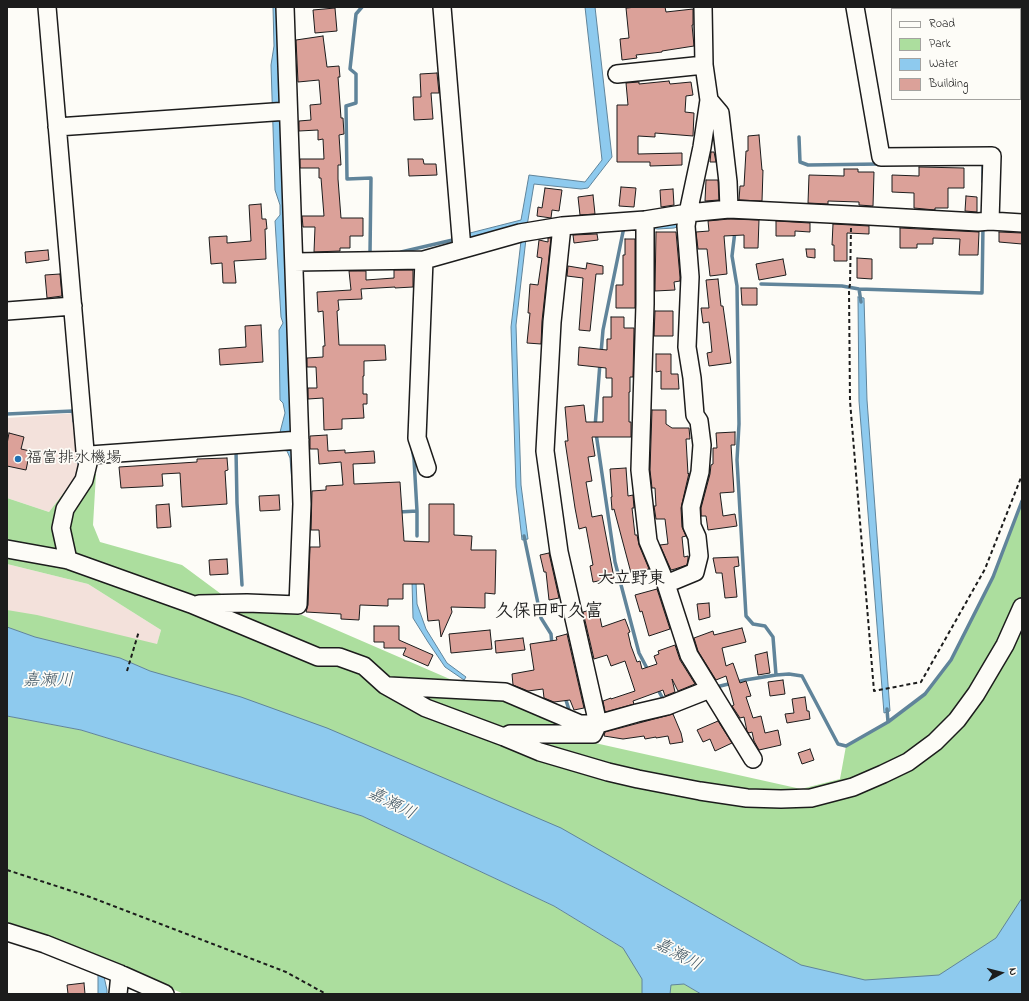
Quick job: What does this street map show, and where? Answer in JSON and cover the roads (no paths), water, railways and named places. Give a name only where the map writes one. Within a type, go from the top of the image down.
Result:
[{"type":"street","points":[[47,7],[85,451],[90,454],[292,440]]},
{"type":"street","points":[[191,604],[247,603],[298,605],[302,504],[292,440],[294,262],[285,7]]},
{"type":"street","points":[[442,7],[462,242]]},
{"type":"street","points":[[666,584],[695,572],[699,556],[697,536],[692,526],[691,507],[700,472],[702,445],[699,422],[695,415],[692,378],[687,347],[690,277],[687,219],[710,100],[704,65],[703,7]]},
{"type":"street","points":[[855,7],[881,157],[992,156],[985,221]]},
{"type":"street","points":[[617,74],[704,65]]},
{"type":"street","points":[[710,100],[720,114],[728,182],[729,209]]},
{"type":"street","points":[[57,127],[288,111]]},
{"type":"street","points":[[294,262],[424,260],[462,242],[562,226],[645,225],[687,219],[729,209],[1022,223]]},
{"type":"street","points":[[645,225],[645,304],[640,470],[648,541],[666,584],[689,655],[753,760]]},
{"type":"street","points":[[504,737],[510,734],[593,734],[598,724],[559,552],[545,451],[552,322],[562,226]]},
{"type":"street","points":[[424,260],[417,438],[427,468]]},
{"type":"street","points":[[7,311],[73,306]]},
{"type":"street","points":[[68,560],[61,528],[65,509],[84,480],[90,454]]},
{"type":"street","points":[[7,549],[68,560],[191,604],[318,656],[339,657],[364,666],[385,685],[426,708],[540,752],[608,772],[728,796],[781,799],[811,798],[853,787],[908,762],[935,742],[957,720],[976,694],[1006,645],[1022,607]]},
{"type":"street","points":[[385,685],[506,692],[580,724],[598,724],[667,706],[710,689]]},
{"type":"street","points":[[7,932],[46,944],[165,994]]},
{"type":"street","points":[[118,994],[120,974]]},
{"type":"water","points":[[273,7],[280,7],[291,434],[279,436],[285,413],[283,403],[280,400],[279,330],[283,323],[281,317],[275,221],[280,215],[280,205],[275,190],[271,65],[274,46]]},
{"type":"water","points":[[585,7],[595,7],[612,157],[588,188],[581,189],[534,184],[527,226],[521,224],[467,239],[466,234],[521,220],[529,175],[585,182],[602,160]]},
{"type":"water","points":[[700,219],[674,228],[658,229],[636,226]]},
{"type":"water","points":[[526,239],[516,325],[521,485],[528,539],[522,540],[516,487],[511,327],[521,241]]},
{"type":"water","points":[[858,297],[864,298],[867,400],[890,711],[884,713],[859,401]]},
{"type":"water","points":[[292,446],[294,508],[290,458],[287,451],[275,449]]},
{"type":"water","points":[[412,581],[416,582],[417,604],[426,629],[447,663],[466,677],[464,680],[445,667],[413,618]]},
{"type":"water","name":"嘉瀬川","points":[[7,627],[35,637],[120,658],[150,671],[241,697],[327,728],[561,828],[801,965],[865,980],[939,975],[996,938],[1022,898],[1022,994],[701,994],[684,984],[671,985],[670,994],[642,994],[642,979],[623,948],[554,906],[362,816],[81,730],[7,716]]},
{"type":"water","points":[[43,952],[103,972],[107,994],[98,994],[98,975]]},
{"type":"waterway","points":[[362,7],[356,14],[350,69],[356,74],[356,103],[346,106],[347,179],[371,178],[370,253],[373,253]]},
{"type":"waterway","points":[[799,137],[800,162],[808,165],[880,164]]},
{"type":"waterway","points":[[982,161],[983,182]]},
{"type":"waterway","points":[[761,284],[842,286],[859,289],[982,293],[983,226]]},
{"type":"waterway","points":[[601,353],[603,330],[624,227]]},
{"type":"waterway","points":[[735,231],[732,256],[737,286],[739,424],[737,460],[746,616],[753,624],[765,626],[773,637],[776,675]]},
{"type":"waterway","points":[[401,252],[457,239]]},
{"type":"waterway","points":[[859,289],[861,302]]},
{"type":"waterway","points":[[595,427],[600,363]]},
{"type":"waterway","points":[[7,414],[73,411],[74,421]]},
{"type":"waterway","points":[[596,433],[615,562],[639,653],[649,672]]},
{"type":"waterway","points":[[399,512],[417,511],[412,448]]},
{"type":"waterway","points":[[236,450],[237,503],[242,585]]},
{"type":"waterway","points":[[78,452],[79,463]]},
{"type":"waterway","points":[[716,687],[776,675],[789,674],[802,676],[838,744],[846,746],[888,722],[925,694],[951,660],[993,577],[1022,501]]},
{"type":"waterway","points":[[417,511],[417,536]]},
{"type":"waterway","points":[[524,536],[541,618],[551,634],[552,645]]},
{"type":"waterway","points":[[657,688],[662,697]]},
{"type":"waterway","points":[[565,697],[570,713]]},
{"type":"waterway","points":[[887,709],[888,722]]},
{"type":"place","name":"福富排水機場","points":[[18,459]]},
{"type":"district","name":"大立野東","points":[[631,580]]},
{"type":"district","name":"久保田町久富","points":[[549,613]]}]
